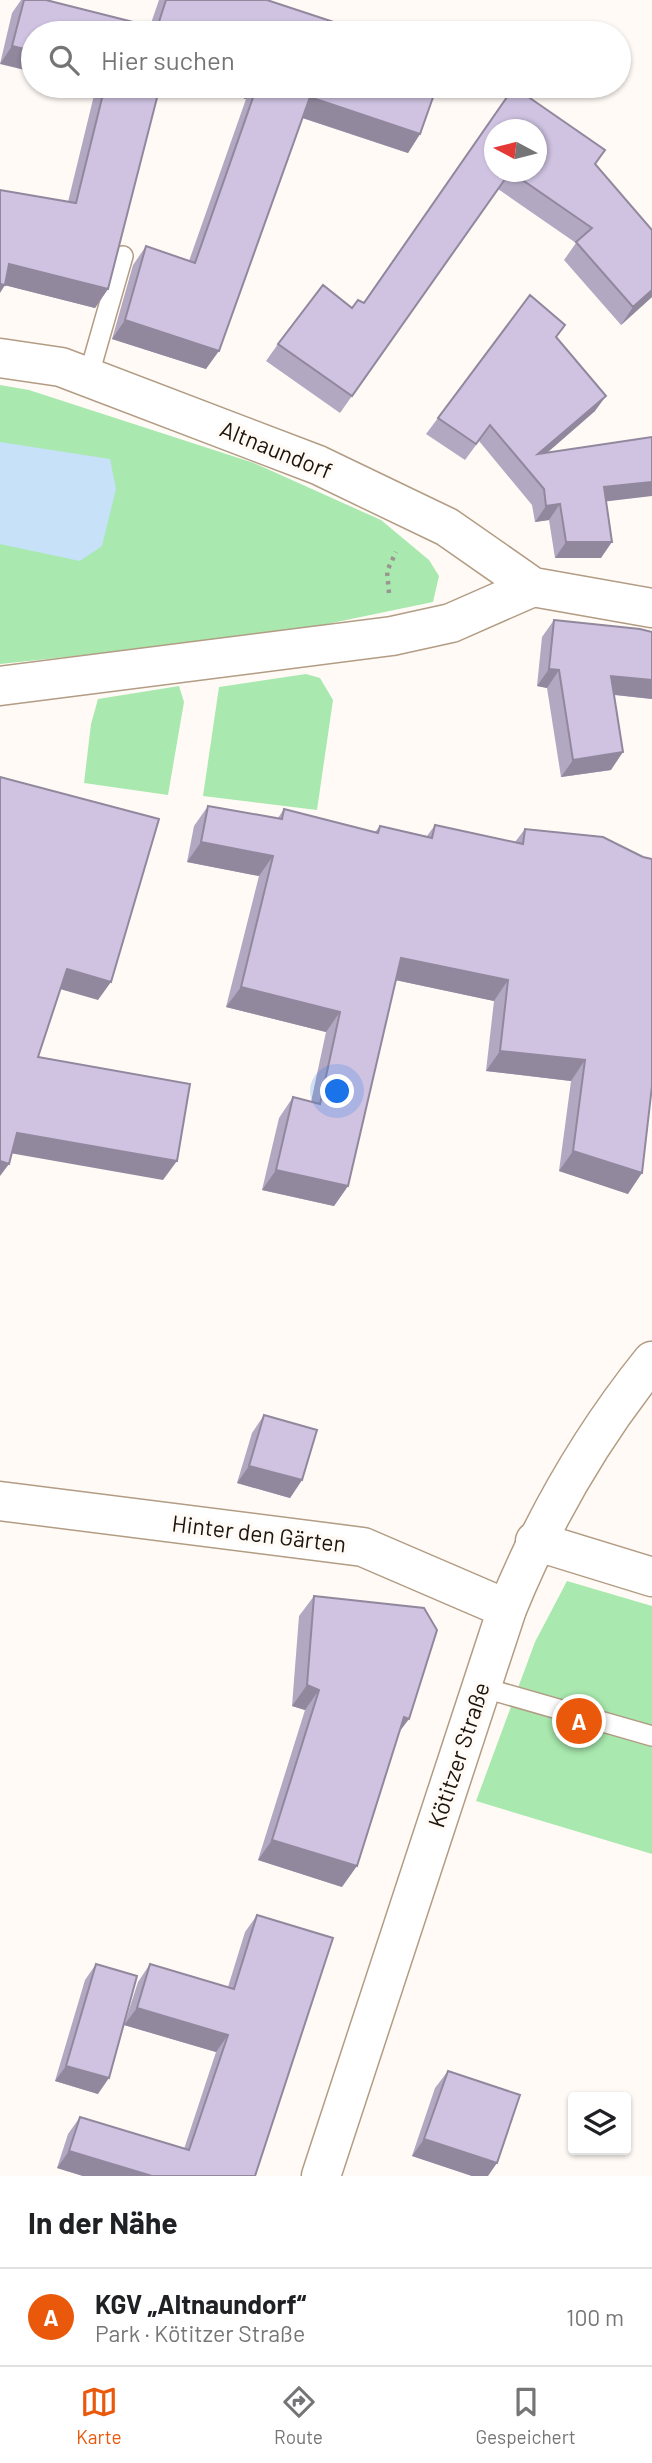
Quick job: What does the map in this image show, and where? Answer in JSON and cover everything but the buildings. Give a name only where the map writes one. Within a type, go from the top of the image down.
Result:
[{"type":"street","name":"Altnaundorf","points":[[0,358],[61,367],[318,465],[447,527],[533,587],[652,608]]},
{"type":"street","points":[[0,686],[392,636],[451,623],[533,587]]},
{"type":"street","name":"Kötitzer Straße","points":[[321,2176],[507,1609],[535,1541],[579,1460],[616,1406],[652,1361]]},
{"type":"street","name":"Hinter den Gärten","points":[[0,1501],[363,1547],[507,1609]]},
{"type":"street","points":[[535,1541],[652,1577]]},
{"type":"lane","points":[[88,378],[123,256]]},
{"type":"lane","points":[[481,1688],[652,1736]]},
{"type":"path","points":[[392,636],[387,571],[415,512]]},
{"type":"green space","points":[[0,385],[29,390],[254,463],[381,520],[429,560],[439,576],[433,602],[274,635],[0,664]]},
{"type":"green space","points":[[306,674],[320,678],[333,700],[317,810],[203,796],[219,687]]},
{"type":"green space","points":[[179,686],[184,702],[168,795],[84,783],[91,724],[98,699]]},
{"type":"green space","points":[[567,1581],[652,1606],[652,1854],[476,1801],[535,1642]]},
{"type":"water","points":[[0,442],[110,459],[116,489],[102,546],[80,561],[0,544]]},
{"type":"place","name":"KGV „Altnaundorf“","points":[[579,1721]]}]
